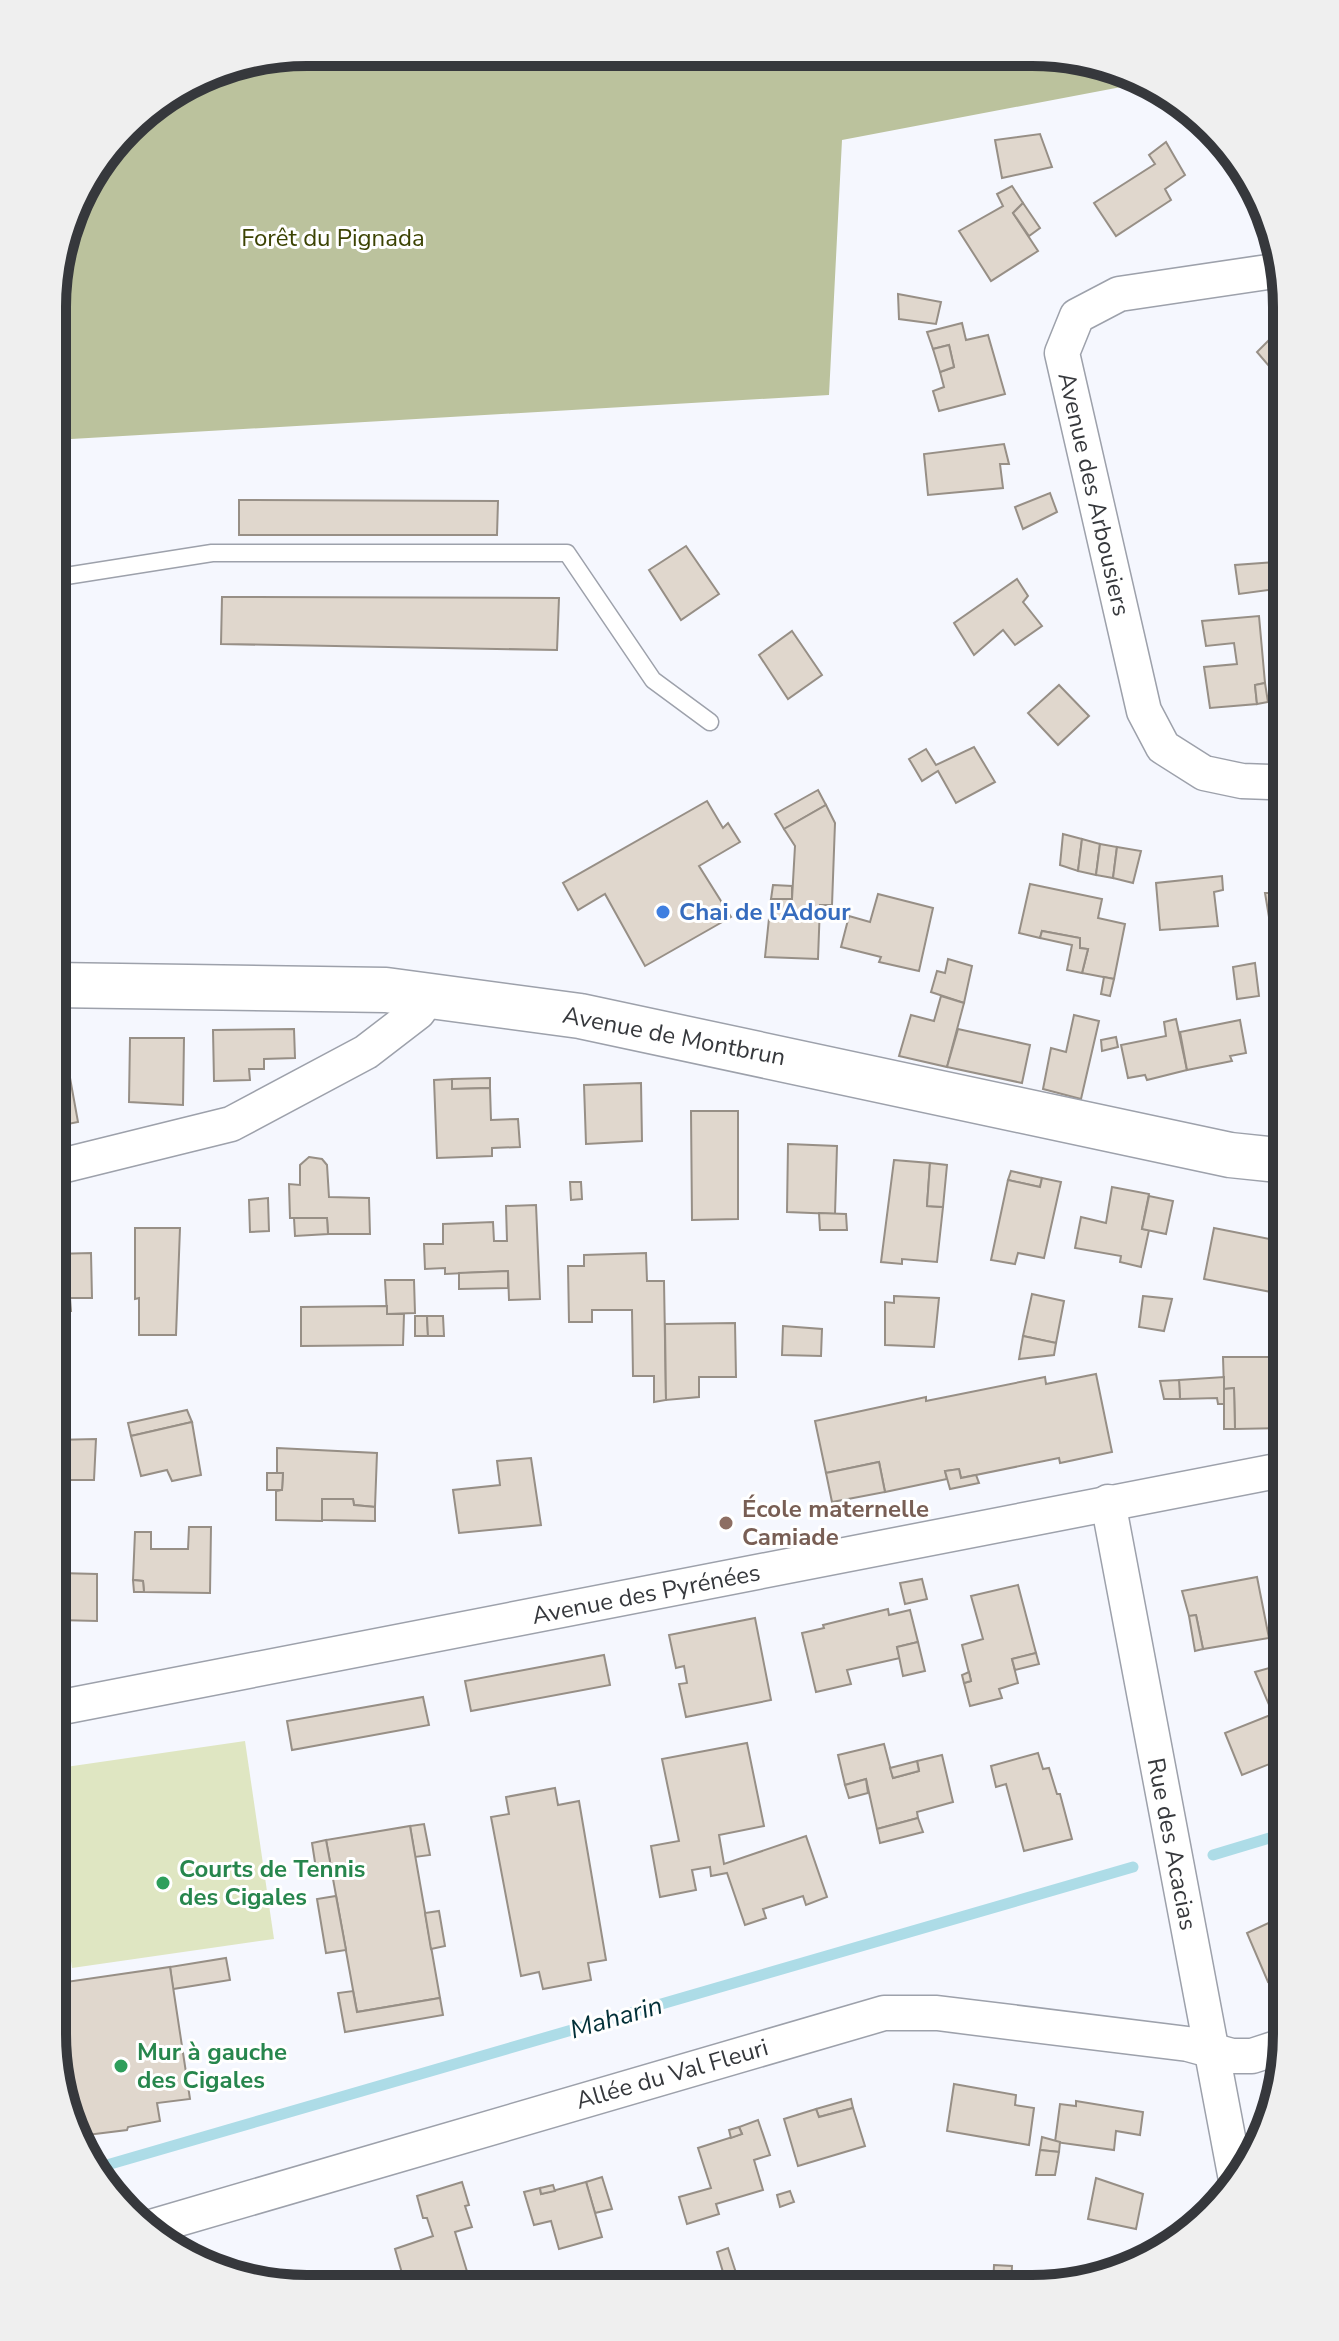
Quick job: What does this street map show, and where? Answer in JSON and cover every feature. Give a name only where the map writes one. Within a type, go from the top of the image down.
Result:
[{"type":"street","name":"Avenue des Arbousiers","points":[[1270,272],[1119,294],[1077,316],[1062,353],[1144,711],[1163,747],[1204,773],[1242,781],[1273,782]]},
{"type":"street","name":"Avenue de Montbrun","points":[[66,985],[386,990],[580,1016],[1230,1155],[1273,1159]]},
{"type":"street","points":[[66,1165],[231,1124],[366,1052],[418,1012],[430,995]]},
{"type":"street","name":"Avenue des Pyrénées","points":[[66,1706],[1272,1472]]},
{"type":"street","name":"Rue des Acacias","points":[[1108,1502],[1233,2166]]},
{"type":"street","name":"Allée du Val Fleuri","points":[[160,2224],[884,2013],[937,2013],[1188,2044],[1232,2056],[1252,2056],[1272,2050]]},
{"type":"lane","points":[[66,576],[212,553],[567,553],[653,680],[710,722]]},
{"type":"green space","name":"Forêt du Pignada","points":[[1032,66],[1079,71],[1126,86],[842,140],[829,395],[66,439],[68,276],[79,230],[91,201],[126,148],[173,107],[215,84],[260,71],[292,67]]},
{"type":"green space","name":"Courts de Tennis des Cigales","points":[[245,1741],[274,1939],[72,1968],[66,1926],[66,1767]]},
{"type":"building","points":[[1040,134],[1052,167],[1002,178],[995,140]]},
{"type":"building","points":[[1166,142],[1185,175],[1165,189],[1171,200],[1116,236],[1094,203],[1155,164],[1149,155]]},
{"type":"building","points":[[1012,186],[1023,203],[1013,213],[1038,251],[991,281],[959,231],[1003,206],[997,194]]},
{"type":"building","points":[[1023,203],[1040,228],[1029,236],[1013,213]]},
{"type":"building","points":[[898,294],[941,302],[936,324],[899,319]]},
{"type":"building","points":[[962,323],[966,340],[988,335],[1005,394],[939,411],[933,391],[944,387],[940,372],[954,367],[949,345],[933,349],[927,332]]},
{"type":"building","points":[[1271,338],[1273,371],[1257,352]]},
{"type":"building","points":[[949,345],[954,367],[940,372],[933,349]]},
{"type":"building","points":[[1004,444],[1009,464],[1000,464],[1003,488],[928,495],[924,454]]},
{"type":"building","points":[[1050,493],[1057,512],[1023,529],[1015,507]]},
{"type":"building","points":[[239,500],[498,501],[497,535],[239,535]]},
{"type":"building","points":[[686,546],[719,594],[681,620],[649,570]]},
{"type":"building","points":[[1273,562],[1273,589],[1239,594],[1235,565]]},
{"type":"building","points":[[1017,579],[1028,596],[1023,602],[1042,626],[1015,645],[1003,630],[974,655],[954,623]]},
{"type":"building","points":[[222,597],[559,598],[557,650],[221,644]]},
{"type":"building","points":[[1259,616],[1265,683],[1255,685],[1257,704],[1210,708],[1204,667],[1237,664],[1234,643],[1206,646],[1202,621]]},
{"type":"building","points":[[792,631],[822,675],[788,699],[759,655]]},
{"type":"building","points":[[1265,683],[1268,702],[1257,704],[1255,685]]},
{"type":"building","points":[[1059,685],[1089,716],[1058,745],[1028,713]]},
{"type":"building","points":[[974,747],[995,782],[956,803],[938,771],[922,781],[909,759],[926,749],[936,765]]},
{"type":"building","points":[[818,790],[826,805],[784,829],[775,814]]},
{"type":"building","points":[[707,801],[723,828],[728,823],[740,842],[699,866],[731,917],[645,966],[605,894],[578,910],[563,883]]},
{"type":"building","points":[[826,805],[835,823],[832,905],[820,905],[818,959],[765,957],[771,899],[792,899],[795,846],[784,829]]},
{"type":"building","points":[[1063,834],[1082,839],[1078,871],[1060,865]]},
{"type":"building","points":[[1082,839],[1100,844],[1096,875],[1078,871]]},
{"type":"building","points":[[1100,844],[1117,847],[1113,878],[1096,875]]},
{"type":"building","points":[[1117,847],[1141,851],[1133,883],[1113,878]]},
{"type":"building","points":[[1222,876],[1223,890],[1214,892],[1218,926],[1160,930],[1156,883]]},
{"type":"building","points":[[1030,884],[1102,899],[1098,918],[1125,924],[1114,979],[1082,973],[1088,949],[1080,948],[1080,938],[1042,931],[1040,938],[1019,933]]},
{"type":"building","points":[[773,885],[792,886],[792,899],[771,899]]},
{"type":"building","points":[[1265,893],[1273,893],[1273,929],[1271,929]]},
{"type":"building","points":[[878,894],[933,908],[919,971],[879,962],[881,957],[841,947],[849,916],[870,922]]},
{"type":"building","points":[[1042,931],[1080,938],[1080,948],[1088,949],[1082,973],[1067,970],[1072,945],[1040,938]]},
{"type":"building","points":[[948,959],[972,966],[964,1003],[931,992],[937,971],[945,973]]},
{"type":"building","points":[[1255,963],[1259,996],[1237,999],[1233,967]]},
{"type":"building","points":[[1104,977],[1114,979],[1110,996],[1101,994]]},
{"type":"building","points":[[941,996],[964,1003],[947,1067],[899,1056],[911,1015],[934,1021]]},
{"type":"building","points":[[1074,1015],[1099,1021],[1081,1099],[1043,1089],[1051,1048],[1066,1052]]},
{"type":"building","points":[[1176,1019],[1187,1070],[1147,1080],[1145,1075],[1128,1078],[1121,1045],[1166,1036],[1164,1022]]},
{"type":"building","points":[[1240,1020],[1246,1053],[1230,1056],[1232,1061],[1187,1070],[1180,1032]]},
{"type":"building","points":[[294,1029],[295,1058],[264,1059],[264,1069],[249,1069],[250,1080],[214,1081],[213,1030]]},
{"type":"building","points":[[958,1029],[1030,1045],[1022,1083],[947,1067]]},
{"type":"building","points":[[1116,1037],[1118,1047],[1102,1051],[1101,1040]]},
{"type":"building","points":[[130,1038],[184,1038],[183,1105],[129,1102]]},
{"type":"building","points":[[70,1078],[78,1122],[66,1124],[66,1079]]},
{"type":"building","points":[[490,1078],[490,1088],[452,1089],[452,1079]]},
{"type":"building","points":[[452,1079],[452,1089],[490,1088],[491,1120],[518,1119],[520,1147],[492,1148],[492,1156],[437,1158],[434,1080]]},
{"type":"building","points":[[641,1083],[642,1141],[586,1144],[584,1085]]},
{"type":"building","points":[[691,1111],[738,1111],[738,1219],[692,1220]]},
{"type":"building","points":[[788,1144],[837,1146],[835,1214],[787,1212]]},
{"type":"building","points":[[309,1157],[322,1159],[327,1165],[329,1197],[369,1198],[370,1234],[328,1234],[327,1218],[290,1218],[289,1184],[300,1185],[300,1165]]},
{"type":"building","points":[[894,1160],[930,1163],[927,1206],[943,1207],[937,1262],[902,1259],[902,1264],[881,1262]]},
{"type":"building","points":[[930,1163],[947,1165],[943,1207],[927,1206]]},
{"type":"building","points":[[1011,1171],[1042,1178],[1040,1187],[1008,1180]]},
{"type":"building","points":[[1042,1178],[1061,1182],[1044,1258],[1018,1253],[1015,1264],[991,1260],[1008,1180],[1040,1187]]},
{"type":"building","points":[[570,1182],[581,1182],[582,1199],[571,1200]]},
{"type":"building","points":[[1112,1187],[1149,1194],[1142,1229],[1149,1230],[1141,1267],[1120,1262],[1121,1256],[1075,1248],[1081,1217],[1106,1223]]},
{"type":"building","points":[[1149,1196],[1173,1201],[1166,1234],[1142,1229]]},
{"type":"building","points":[[268,1198],[269,1231],[250,1232],[249,1200]]},
{"type":"building","points":[[536,1205],[540,1299],[509,1300],[508,1271],[445,1274],[445,1268],[425,1269],[424,1244],[443,1244],[443,1224],[493,1222],[494,1241],[507,1241],[506,1206]]},
{"type":"building","points":[[819,1213],[846,1214],[847,1230],[820,1230]]},
{"type":"building","points":[[294,1218],[327,1218],[328,1234],[295,1236]]},
{"type":"building","points":[[135,1228],[180,1228],[176,1335],[139,1335],[139,1298],[135,1299]]},
{"type":"building","points":[[1214,1228],[1272,1240],[1271,1292],[1204,1279]]},
{"type":"building","points":[[91,1253],[92,1298],[66,1298],[66,1254]]},
{"type":"building","points":[[646,1253],[647,1281],[664,1281],[666,1400],[654,1402],[654,1376],[633,1376],[632,1310],[592,1310],[592,1322],[569,1322],[568,1266],[584,1266],[584,1255]]},
{"type":"building","points":[[508,1271],[508,1288],[459,1289],[459,1273]]},
{"type":"building","points":[[385,1280],[414,1280],[415,1313],[387,1314]]},
{"type":"building","points":[[1032,1294],[1064,1301],[1056,1343],[1023,1336]]},
{"type":"building","points":[[894,1296],[939,1298],[934,1347],[885,1345],[885,1302],[894,1303]]},
{"type":"building","points":[[1143,1296],[1172,1299],[1164,1331],[1139,1327]]},
{"type":"building","points":[[66,1298],[70,1298],[71,1311],[66,1311]]},
{"type":"building","points":[[387,1306],[387,1314],[404,1314],[403,1345],[301,1346],[301,1307]]},
{"type":"building","points":[[415,1316],[427,1316],[428,1336],[415,1336]]},
{"type":"building","points":[[427,1316],[443,1316],[444,1336],[428,1336]]},
{"type":"building","points":[[735,1323],[736,1377],[699,1377],[699,1397],[666,1400],[665,1324]]},
{"type":"building","points":[[783,1326],[822,1329],[821,1356],[782,1355]]},
{"type":"building","points":[[1023,1336],[1056,1343],[1054,1355],[1019,1359]]},
{"type":"building","points":[[1223,1357],[1272,1357],[1272,1428],[1235,1429],[1234,1388],[1224,1389]]},
{"type":"building","points":[[1096,1374],[1112,1452],[1060,1463],[1059,1458],[961,1478],[959,1469],[945,1471],[947,1479],[885,1492],[879,1462],[826,1473],[815,1421],[926,1397],[926,1401],[1045,1377],[1046,1384]]},
{"type":"building","points":[[1224,1377],[1224,1404],[1218,1404],[1217,1398],[1180,1399],[1179,1380]]},
{"type":"building","points":[[1179,1380],[1180,1399],[1164,1399],[1160,1381]]},
{"type":"building","points":[[1234,1388],[1235,1429],[1224,1429],[1224,1389]]},
{"type":"building","points":[[187,1410],[192,1422],[131,1436],[128,1423]]},
{"type":"building","points":[[192,1422],[201,1475],[172,1481],[167,1470],[141,1476],[131,1436]]},
{"type":"building","points":[[96,1439],[94,1480],[66,1480],[66,1440]]},
{"type":"building","points":[[277,1448],[377,1453],[375,1507],[354,1505],[353,1499],[322,1499],[322,1521],[276,1520],[276,1491],[282,1490],[283,1473],[277,1473]]},
{"type":"building","points":[[531,1458],[541,1525],[459,1533],[453,1490],[500,1485],[497,1461]]},
{"type":"building","points":[[879,1462],[885,1492],[832,1502],[826,1473]]},
{"type":"building","points":[[959,1469],[961,1478],[976,1475],[979,1483],[950,1489],[945,1471]]},
{"type":"building","points":[[267,1473],[283,1473],[282,1490],[267,1490]]},
{"type":"building","points":[[322,1499],[353,1499],[354,1505],[375,1507],[375,1521],[322,1520]]},
{"type":"building","points":[[189,1527],[211,1527],[210,1593],[144,1592],[143,1581],[133,1580],[135,1532],[151,1532],[151,1549],[188,1549]]},
{"type":"building","points":[[66,1573],[97,1574],[97,1621],[66,1620]]},
{"type":"building","points":[[1257,1577],[1269,1638],[1203,1649],[1196,1615],[1189,1616],[1182,1591]]},
{"type":"building","points":[[922,1579],[927,1599],[905,1604],[900,1583]]},
{"type":"building","points":[[133,1580],[143,1581],[144,1592],[134,1592]]},
{"type":"building","points":[[1018,1585],[1036,1653],[1012,1659],[1018,1683],[999,1689],[1002,1698],[970,1706],[964,1683],[971,1681],[962,1645],[983,1639],[971,1596]]},
{"type":"building","points":[[888,1609],[889,1615],[910,1610],[918,1642],[897,1647],[900,1658],[847,1670],[851,1684],[816,1692],[802,1633]]},
{"type":"building","points":[[1196,1615],[1203,1649],[1195,1651],[1189,1616]]},
{"type":"building","points":[[755,1618],[771,1700],[686,1717],[679,1684],[687,1683],[684,1666],[676,1668],[669,1635]]},
{"type":"building","points":[[918,1642],[925,1671],[903,1676],[897,1647]]},
{"type":"building","points":[[1036,1653],[1039,1664],[1015,1670],[1012,1659]]},
{"type":"building","points":[[604,1655],[610,1685],[471,1711],[465,1681]]},
{"type":"building","points":[[1272,1667],[1272,1712],[1255,1672]]},
{"type":"building","points":[[969,1672],[971,1681],[964,1683],[962,1675]]},
{"type":"building","points":[[423,1697],[429,1725],[292,1750],[287,1721]]},
{"type":"building","points":[[1272,1714],[1272,1763],[1242,1775],[1225,1733]]},
{"type":"building","points":[[747,1743],[764,1826],[719,1835],[724,1864],[806,1836],[827,1897],[806,1905],[803,1896],[763,1909],[766,1918],[745,1925],[727,1873],[711,1876],[710,1867],[692,1870],[696,1890],[660,1897],[651,1846],[679,1841],[662,1759]]},
{"type":"building","points":[[884,1744],[893,1778],[919,1771],[917,1761],[942,1755],[953,1802],[917,1812],[918,1818],[877,1829],[866,1779],[845,1785],[838,1755]]},
{"type":"building","points":[[1038,1753],[1043,1769],[1049,1768],[1057,1794],[1060,1794],[1072,1839],[1024,1851],[1006,1784],[996,1787],[991,1766]]},
{"type":"building","points":[[917,1761],[919,1771],[893,1778],[890,1768]]},
{"type":"building","points":[[866,1779],[868,1793],[849,1798],[845,1785]]},
{"type":"building","points":[[555,1788],[558,1805],[579,1801],[606,1960],[588,1963],[591,1980],[543,1989],[539,1972],[521,1976],[491,1817],[509,1814],[506,1797]]},
{"type":"building","points":[[918,1818],[923,1832],[880,1843],[877,1829]]},
{"type":"building","points":[[424,1824],[430,1855],[415,1857],[410,1826]]},
{"type":"building","points":[[410,1826],[440,1998],[357,2012],[326,1840]]},
{"type":"building","points":[[326,1840],[332,1872],[317,1875],[312,1843]]},
{"type":"building","points":[[336,1896],[346,1950],[326,1953],[317,1899]]},
{"type":"building","points":[[439,1911],[445,1946],[431,1949],[425,1913]]},
{"type":"building","points":[[1272,1921],[1272,1980],[1268,1982],[1247,1933]]},
{"type":"building","points":[[226,1958],[230,1980],[173,1989],[170,1967]]},
{"type":"building","name":"Mur à gauche des Cigales","points":[[170,1967],[190,2099],[157,2103],[160,2121],[128,2127],[127,2130],[89,2135],[79,2111],[68,2065],[66,1982]]},
{"type":"building","points":[[353,1991],[357,2012],[440,1998],[443,2015],[345,2032],[338,1993]]},
{"type":"building","points":[[954,2084],[1016,2095],[1015,2105],[1034,2108],[1029,2145],[947,2131]]},
{"type":"building","points":[[851,2099],[853,2108],[819,2117],[816,2109]]},
{"type":"building","points":[[1076,2101],[1143,2112],[1140,2135],[1116,2131],[1114,2150],[1055,2142],[1060,2104],[1076,2106]]},
{"type":"building","points":[[853,2108],[865,2146],[798,2166],[784,2119],[816,2109],[819,2117]]},
{"type":"building","points":[[758,2120],[770,2155],[754,2160],[763,2190],[716,2204],[719,2214],[687,2224],[679,2197],[711,2188],[698,2148],[742,2134],[739,2127]]},
{"type":"building","points":[[739,2127],[742,2134],[731,2138],[729,2130]]},
{"type":"building","points":[[1042,2137],[1060,2142],[1059,2152],[1040,2150]]},
{"type":"building","points":[[1040,2150],[1059,2152],[1055,2175],[1036,2175]]},
{"type":"building","points":[[602,2177],[612,2209],[595,2213],[586,2182]]},
{"type":"building","points":[[1096,2178],[1143,2194],[1136,2229],[1088,2219]]},
{"type":"building","points":[[462,2182],[472,2227],[455,2232],[468,2275],[403,2275],[395,2249],[433,2236],[427,2218],[423,2218],[417,2196]]},
{"type":"building","points":[[586,2182],[602,2237],[559,2249],[551,2221],[534,2225],[524,2192],[540,2188],[541,2194]]},
{"type":"building","points":[[553,2185],[555,2191],[541,2194],[540,2188]]},
{"type":"building","points":[[790,2191],[794,2202],[780,2207],[777,2195]]},
{"type":"building","points":[[728,2248],[737,2275],[724,2275],[717,2252]]},
{"type":"building","points":[[994,2265],[1012,2266],[1012,2275],[994,2275]]},
{"type":"waterway","name":"Maharin","points":[[1213,1855],[1272,1837]]},
{"type":"waterway","name":"Maharin","points":[[106,2165],[1133,1867]]},
{"type":"place","name":"Chai de l'Adour","points":[[663,912]]},
{"type":"place","name":"École maternelle Camiade","points":[[726,1523]]},
{"type":"place","name":"Courts de Tennis des Cigales","points":[[163,1883]]},
{"type":"place","name":"Mur à gauche des Cigales","points":[[121,2066]]}]
